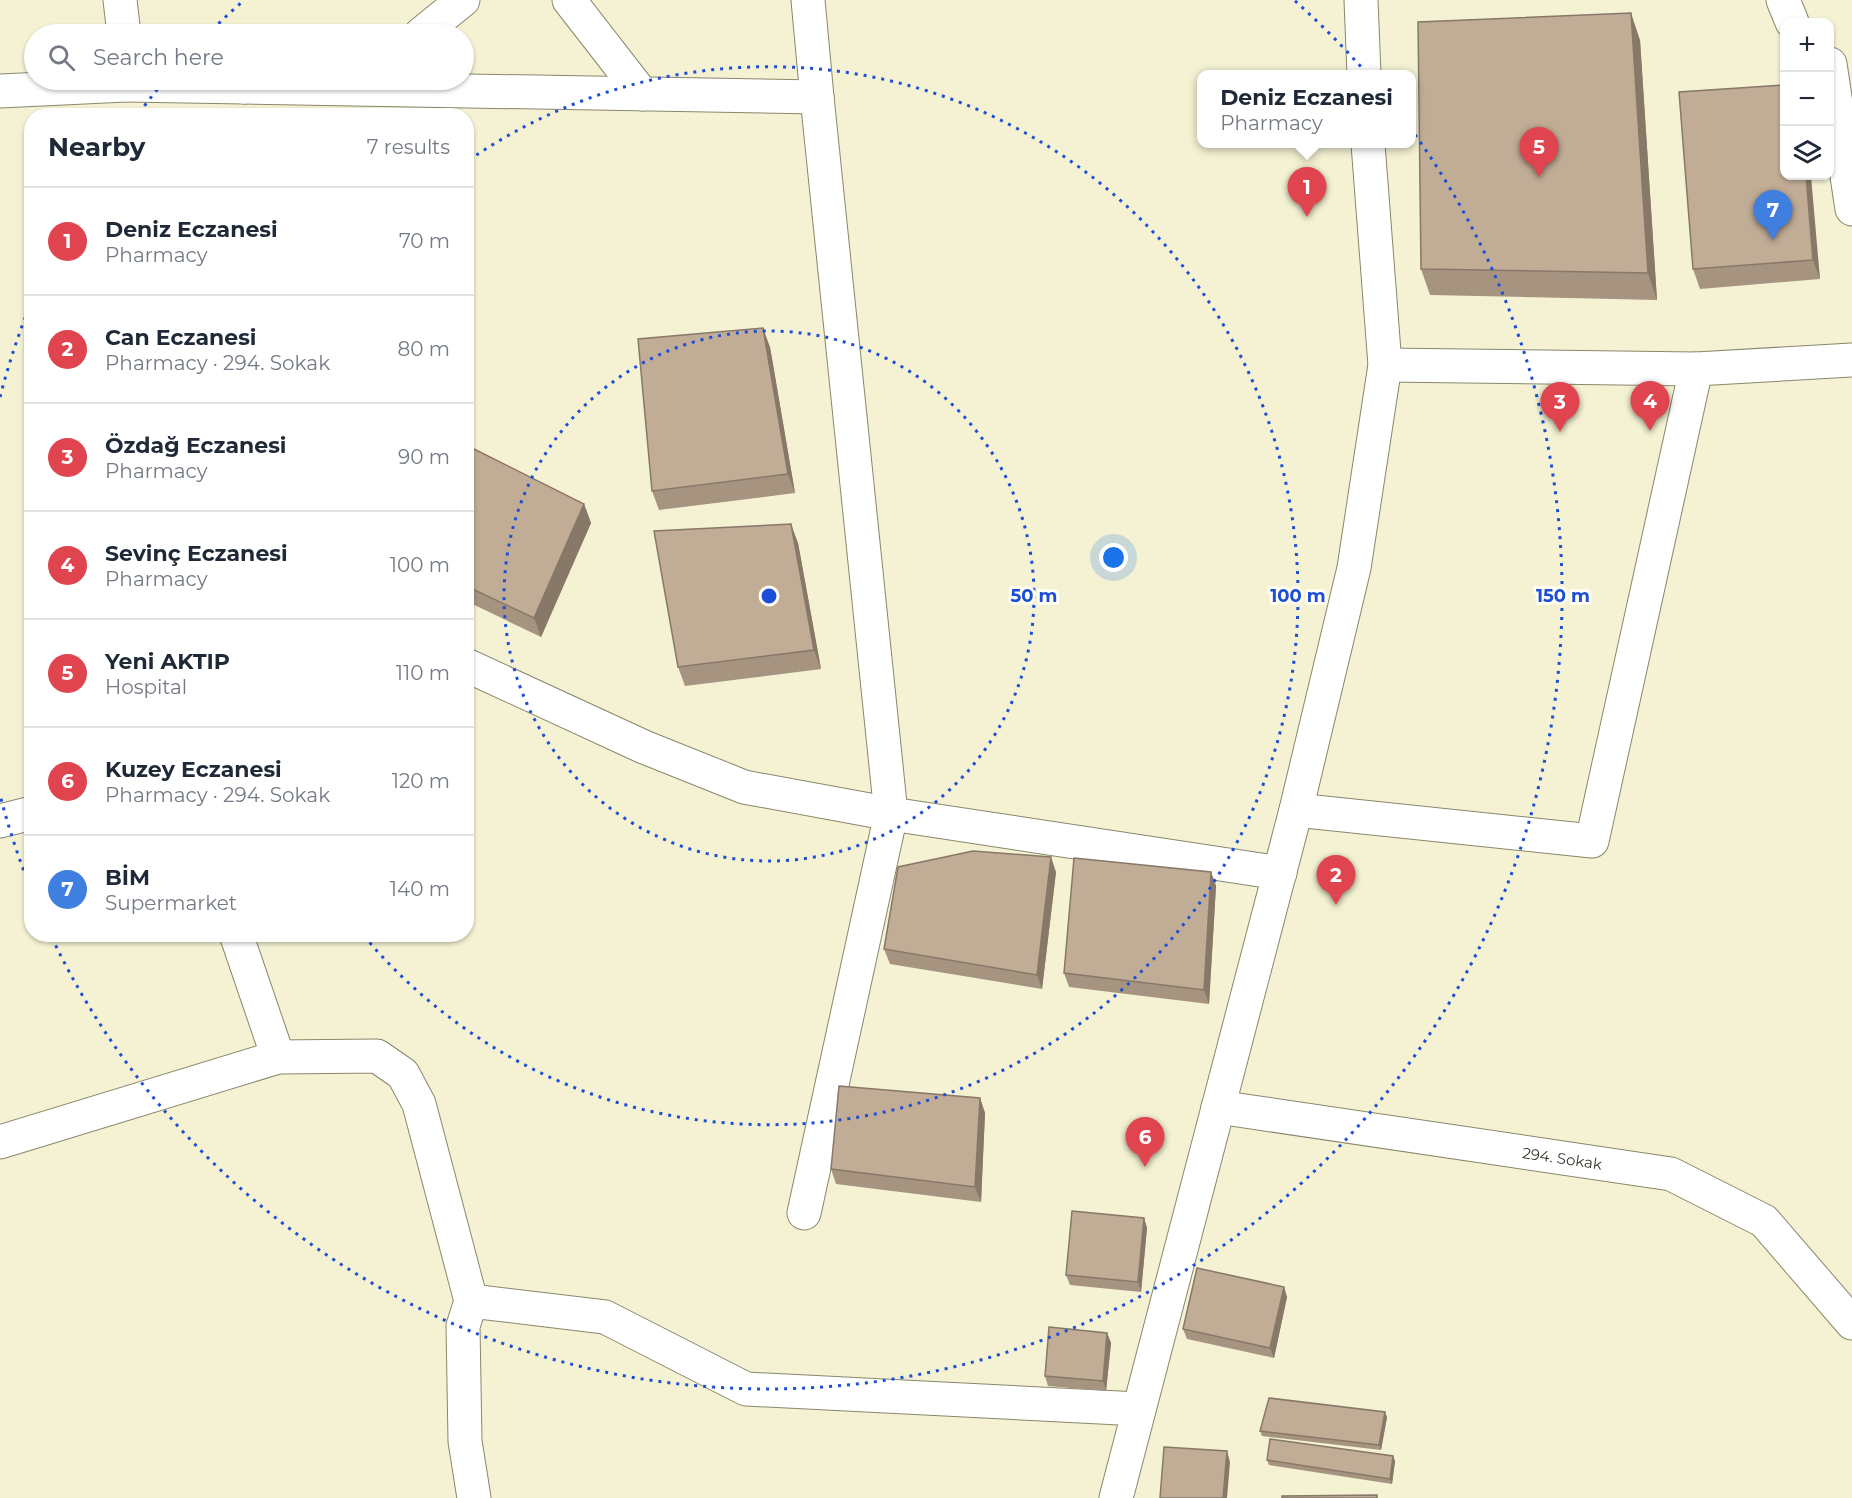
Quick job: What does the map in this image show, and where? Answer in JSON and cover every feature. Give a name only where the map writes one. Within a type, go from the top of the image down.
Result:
[{"type":"street","points":[[120,0],[123,24]]},
{"type":"street","points":[[433,24],[463,0]]},
{"type":"street","points":[[569,0],[642,94]]},
{"type":"street","points":[[804,1212],[891,814],[808,0]]},
{"type":"street","points":[[1361,0],[1364,70]]},
{"type":"street","points":[[1783,0],[1790,18]]},
{"type":"street","points":[[1831,72],[1852,209]]},
{"type":"street","points":[[0,91],[24,89]]},
{"type":"street","points":[[415,90],[817,97]]},
{"type":"street","points":[[1116,1498],[1280,873],[1354,568],[1385,365],[1368,148]]},
{"type":"street","points":[[1385,365],[1696,369],[1852,360]]},
{"type":"street","points":[[1296,810],[1592,841],[1696,369]]},
{"type":"street","points":[[474,669],[644,747],[744,788],[891,814],[1280,873]]},
{"type":"street","points":[[0,821],[24,815]]},
{"type":"street","points":[[239,942],[278,1057]]},
{"type":"street","points":[[0,1142],[278,1057],[376,1056],[403,1074],[419,1104],[471,1301],[463,1326],[465,1440],[474,1498]]},
{"type":"street","name":"294. Sokak","points":[[1218,1107],[1671,1174],[1764,1221],[1852,1323]]},
{"type":"street","points":[[471,1301],[605,1317],[746,1389],[1139,1409]]},
{"type":"building","points":[[1631,13],[1648,273],[1421,269],[1418,22]]},
{"type":"building","points":[[1780,85],[1780,180],[1806,180],[1813,260],[1693,269],[1679,92]]},
{"type":"building","points":[[763,328],[788,474],[652,491],[638,339]]},
{"type":"building","points":[[474,449],[584,504],[534,618],[474,590]]},
{"type":"building","points":[[791,524],[814,650],[678,667],[654,531]]},
{"type":"building","points":[[973,851],[1051,857],[1037,975],[884,949],[898,867]]},
{"type":"building","points":[[1074,858],[1211,872],[1204,990],[1064,973]]},
{"type":"building","points":[[839,1086],[980,1098],[975,1187],[831,1169]]},
{"type":"building","points":[[1072,1211],[1144,1218],[1138,1282],[1066,1275]]},
{"type":"building","points":[[1197,1268],[1284,1287],[1270,1348],[1183,1329]]},
{"type":"building","points":[[1049,1327],[1107,1333],[1103,1381],[1045,1376]]},
{"type":"building","points":[[1269,1398],[1385,1412],[1379,1445],[1260,1431]]},
{"type":"building","points":[[1270,1439],[1393,1456],[1390,1479],[1267,1460]]},
{"type":"building","points":[[1164,1447],[1227,1451],[1223,1498],[1160,1498]]},
{"type":"building","points":[[1377,1495],[1377,1498],[1282,1498],[1282,1496]]},
{"type":"place","name":"Yeni AKTIP","points":[[1539,177]]},
{"type":"place","name":"Deniz Eczanesi","points":[[1307,217]]},
{"type":"place","name":"BİM","points":[[1773,240]]},
{"type":"place","name":"Sevinç Eczanesi","points":[[1650,431]]},
{"type":"place","name":"Özdağ Eczanesi","points":[[1560,432]]},
{"type":"place","name":"Can Eczanesi","points":[[1336,905]]},
{"type":"place","name":"Kuzey Eczanesi","points":[[1145,1167]]}]
